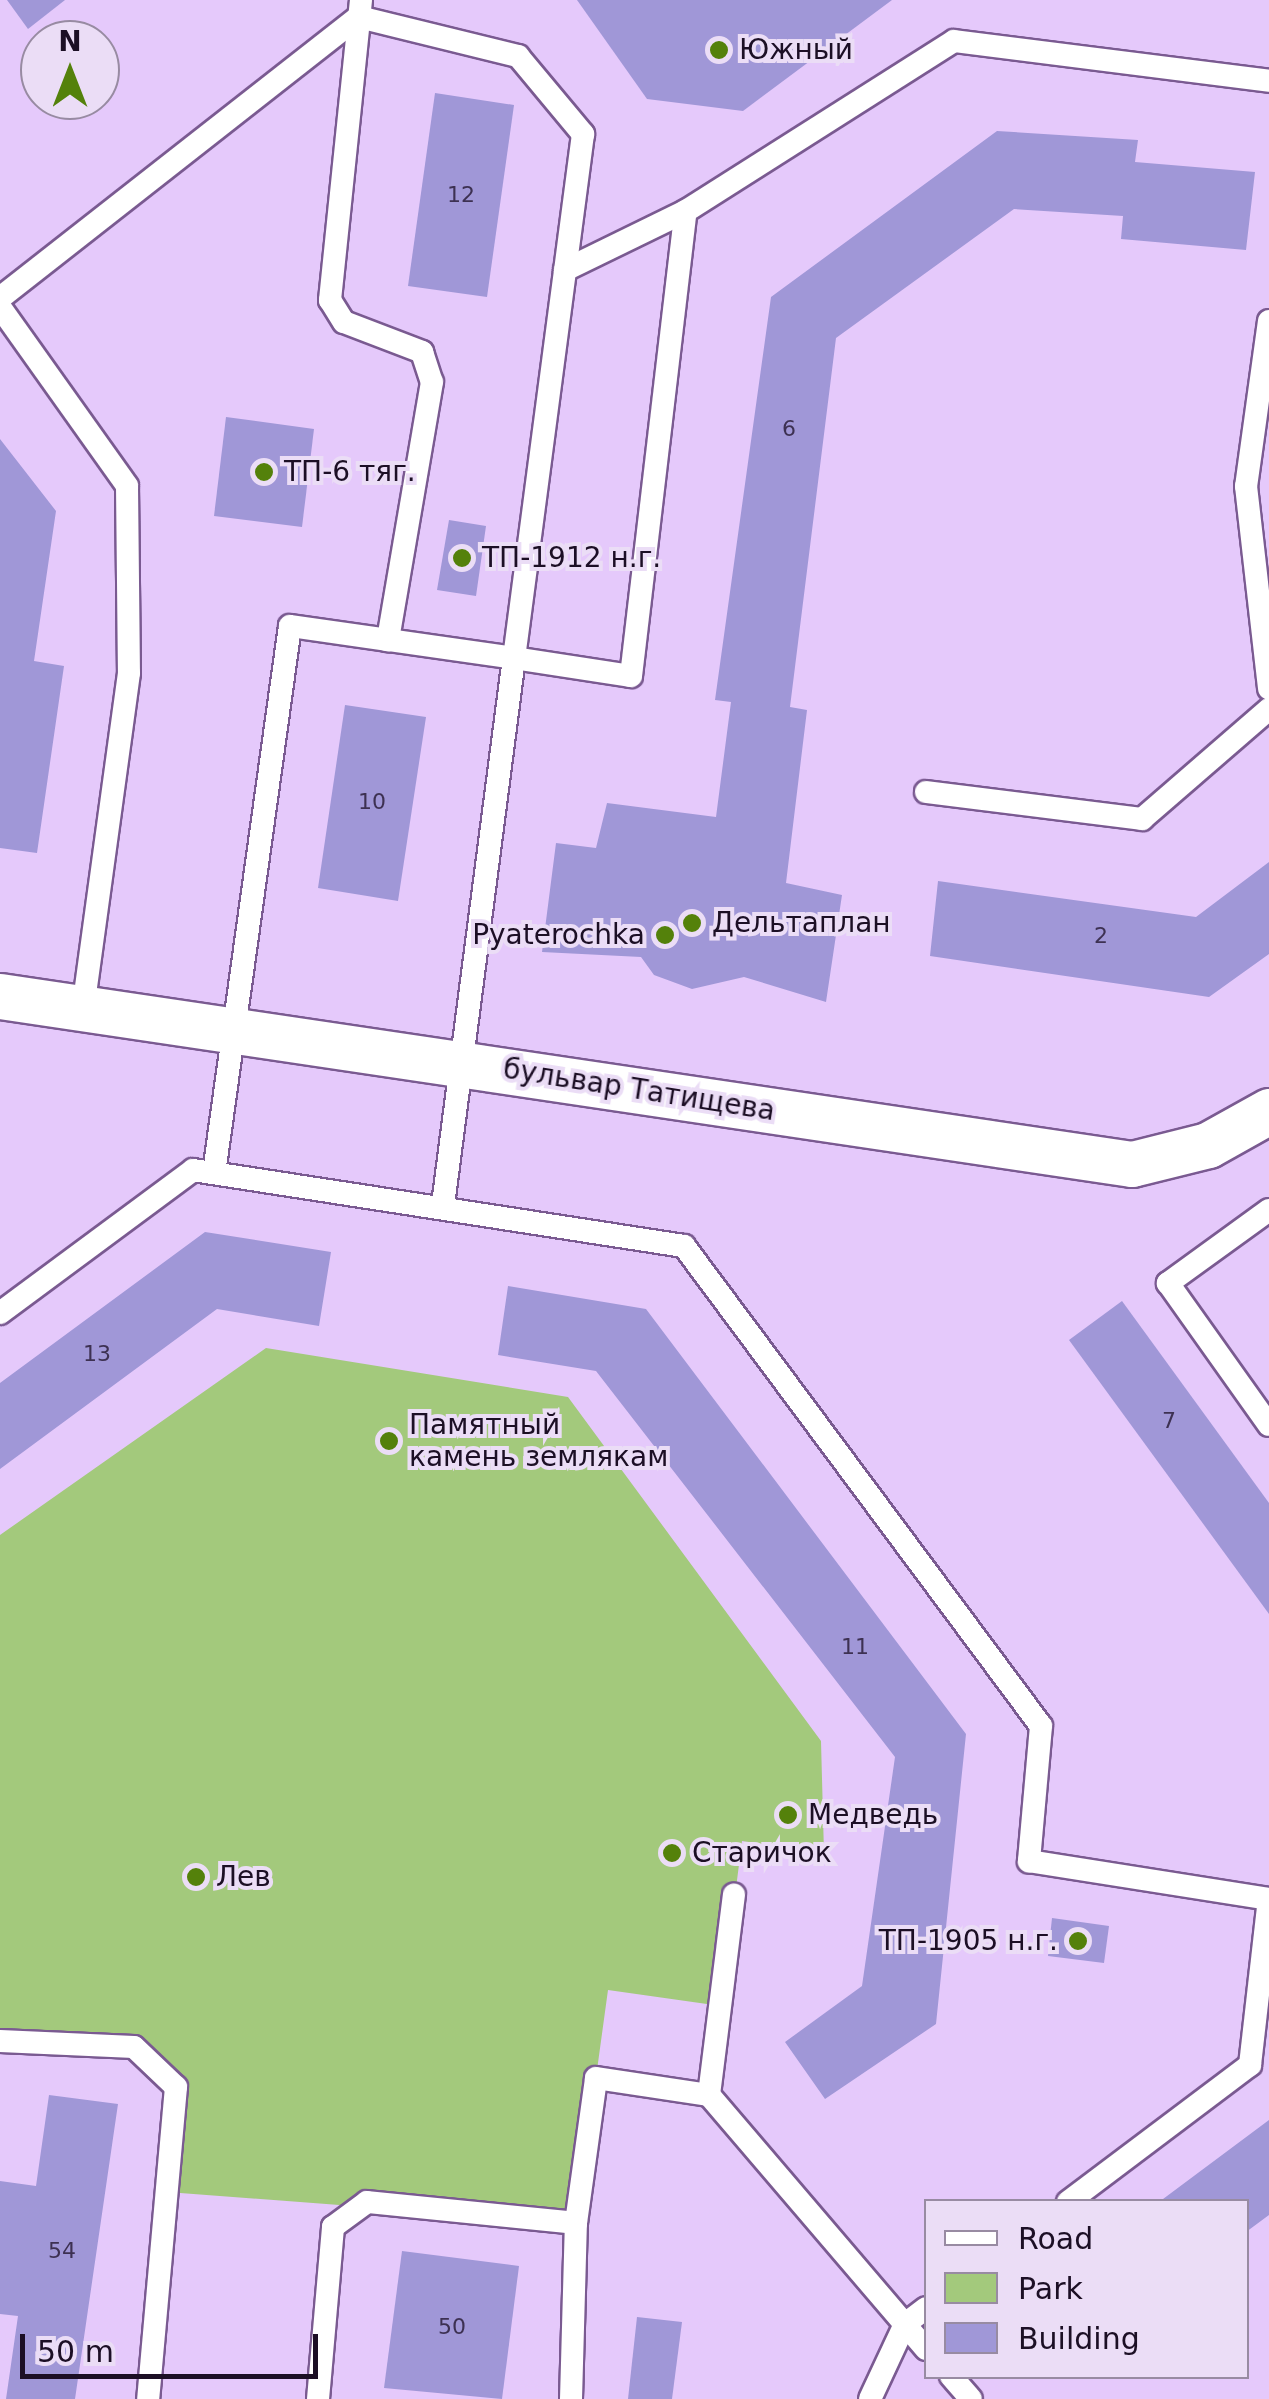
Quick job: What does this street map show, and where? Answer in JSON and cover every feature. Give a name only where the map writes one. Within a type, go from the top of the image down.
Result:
[{"type":"street","name":"бульвар Татищева","points":[[0,996],[1132,1164],[1208,1145],[1269,1111]]},
{"type":"lane","points":[[360,8],[518,56],[582,134],[444,1205]]},
{"type":"lane","points":[[0,298],[360,8]]},
{"type":"lane","points":[[360,8],[330,300],[344,322],[422,352],[432,382],[388,640]]},
{"type":"lane","points":[[565,270],[686,211],[954,40],[1269,80]]},
{"type":"lane","points":[[214,1174],[290,626],[631,676],[686,211]]},
{"type":"lane","points":[[0,307],[127,486],[129,673],[83,1009]]},
{"type":"lane","points":[[1269,321],[1246,486],[1269,689]]},
{"type":"lane","points":[[926,792],[1142,819],[1269,709]]},
{"type":"lane","points":[[0,1313],[192,1170],[444,1205],[684,1246],[1041,1726],[1030,1862],[1269,1899],[1250,2065],[1072,2199]]},
{"type":"lane","points":[[1269,1210],[1168,1283],[1269,1424]]},
{"type":"lane","points":[[709,2095],[734,1895]]},
{"type":"lane","points":[[0,2041],[134,2048],[176,2086],[148,2399]]},
{"type":"lane","points":[[571,2399],[576,2223],[596,2078],[709,2095],[924,2347]]},
{"type":"lane","points":[[318,2399],[332,2227],[367,2202],[576,2223]]},
{"type":"lane","points":[[870,2399],[905,2324],[924,2310]]},
{"type":"lane","points":[[954,2379],[971,2399]]},
{"type":"green space","points":[[266,1348],[568,1397],[821,1741],[824,1853],[742,1841],[721,2006],[608,1990],[576,2223],[167,2192],[176,2087],[134,2048],[0,2041],[0,1535]]},
{"type":"building","points":[[7,0],[65,0],[39,20],[21,20]]},
{"type":"building","name":"Южный","points":[[577,0],[892,0],[743,111],[647,99]]},
{"type":"building","points":[[435,93],[514,105],[487,297],[408,286]]},
{"type":"building","points":[[997,131],[1138,140],[1135,162],[1255,172],[1246,250],[1121,239],[1123,216],[1014,209],[836,338],[790,707],[807,710],[786,883],[842,895],[826,1002],[744,977],[692,989],[654,975],[641,957],[542,952],[556,843],[596,848],[607,803],[716,817],[731,702],[715,700],[771,297]]},
{"type":"building","name":"ТП-6 тяг.","points":[[226,417],[314,429],[302,527],[214,516]]},
{"type":"building","points":[[0,439],[56,511],[34,661],[64,666],[37,853],[0,848]]},
{"type":"building","name":"ТП-1912 н.г.","points":[[449,520],[486,526],[476,596],[437,590]]},
{"type":"building","points":[[345,705],[426,717],[398,901],[318,888]]},
{"type":"building","points":[[1269,862],[1269,954],[1209,997],[930,956],[938,881],[1196,917]]},
{"type":"building","points":[[205,1232],[331,1252],[319,1326],[217,1309],[0,1469],[0,1383]]},
{"type":"building","points":[[508,1286],[646,1309],[966,1734],[936,2024],[825,2099],[785,2042],[862,1986],[895,1757],[596,1371],[498,1355]]},
{"type":"building","points":[[1122,1301],[1269,1503],[1269,1614],[1069,1340]]},
{"type":"building","name":"ТП-1905 н.г.","points":[[1052,1918],[1109,1926],[1104,1963],[1048,1956]]},
{"type":"building","points":[[49,2095],[118,2104],[75,2399],[6,2399],[18,2316],[0,2314],[0,2181],[36,2186]]},
{"type":"building","points":[[1269,2120],[1269,2215],[1249,2230],[1249,2199],[1163,2199]]},
{"type":"building","points":[[402,2251],[519,2266],[502,2399],[384,2388]]},
{"type":"building","points":[[637,2317],[682,2322],[672,2399],[628,2399]]},
{"type":"place","name":"Южный","points":[[719,50]]},
{"type":"place","name":"ТП-6 тяг.","points":[[264,472]]},
{"type":"place","name":"ТП-1912 н.г.","points":[[462,558]]},
{"type":"place","name":"Дельтаплан","points":[[692,923]]},
{"type":"place","name":"Pyaterochka","points":[[665,935]]},
{"type":"place","name":"Памятный камень землякам","points":[[389,1441]]},
{"type":"place","name":"Медведь","points":[[788,1815]]},
{"type":"place","name":"Старичок","points":[[672,1853]]},
{"type":"place","name":"Лев","points":[[196,1877]]},
{"type":"place","name":"ТП-1905 н.г.","points":[[1078,1941]]}]
